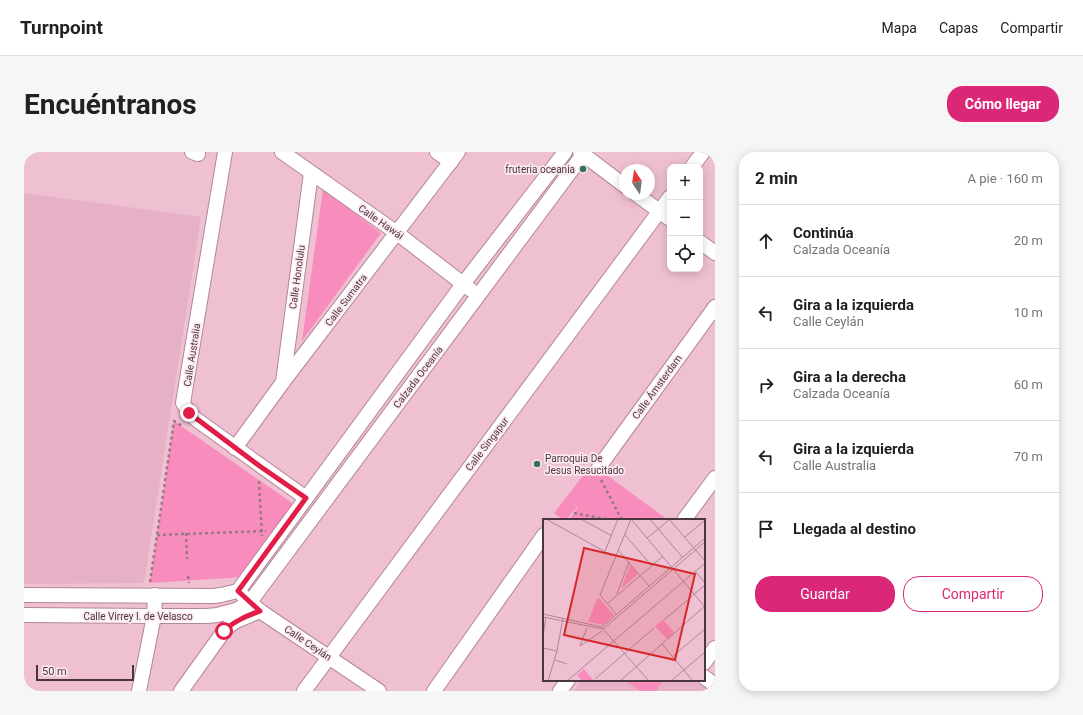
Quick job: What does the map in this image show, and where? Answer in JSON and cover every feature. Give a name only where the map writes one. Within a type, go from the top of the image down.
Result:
[{"type":"street","name":"Calle Australia","points":[[225,152],[184,403],[189,413],[235,448],[306,498]]},
{"type":"street","name":"Calle Hawái","points":[[282,152],[397,233],[479,296]]},
{"type":"street","points":[[437,152],[454,157]]},
{"type":"street","name":"Calzada Oceanía","points":[[238,591],[463,284],[565,152]]},
{"type":"street","points":[[694,164],[703,152]]},
{"type":"street","points":[[583,153],[619,181]]},
{"type":"street","name":"Calzada Oceanía","points":[[181,691],[224,631],[255,607],[583,153]]},
{"type":"street","name":"Calle Sumatra","points":[[235,448],[283,382],[454,157]]},
{"type":"street","name":"Calle Honolulu","points":[[283,382],[311,173]]},
{"type":"street","points":[[644,200],[665,215]]},
{"type":"street","name":"Calle Singapur","points":[[304,691],[665,215],[669,200]]},
{"type":"street","points":[[703,244],[715,253]]},
{"type":"street","name":"Calle Ámsterdam","points":[[599,473],[715,307]]},
{"type":"street","points":[[685,519],[715,478]]},
{"type":"street","points":[[434,691],[543,536]]},
{"type":"street","points":[[139,691],[154,616],[152,591]]},
{"type":"street","name":"Calle Virrey I. de Velasco","points":[[24,595],[152,591],[214,596],[238,591]]},
{"type":"street","name":"Calle Ceylán","points":[[238,591],[255,607],[379,691]]},
{"type":"street","name":"Calle Virrey I. de Velasco","points":[[24,615],[217,615],[255,607]]},
{"type":"street","points":[[705,662],[715,648]]},
{"type":"street","points":[[705,678],[715,685]]},
{"type":"street","points":[[560,691],[567,681]]},
{"type":"path","points":[[152,591],[174,421],[186,429]]},
{"type":"path","points":[[599,473],[622,519]]},
{"type":"path","points":[[262,538],[259,480],[265,485]]},
{"type":"path","points":[[574,512],[606,519]]},
{"type":"path","points":[[157,534],[269,530]]},
{"type":"path","points":[[186,533],[187,559]]},
{"type":"path","points":[[188,576],[189,586]]},
{"type":"shaded area","points":[[323,189],[381,233],[302,341]]},
{"type":"shaded area","points":[[24,193],[201,217],[144,583],[24,584]]},
{"type":"shaded area","points":[[174,421],[295,505],[244,577],[150,583]]},
{"type":"shaded area","points":[[589,468],[601,477],[604,473],[667,519],[570,519],[578,507],[571,501],[577,507],[567,519],[562,519],[554,513]]},
{"type":"shaded area","points":[[581,681],[696,681],[711,691],[574,691]]},
{"type":"shaded area","points":[[625,681],[663,681],[656,691],[640,691]]},
{"type":"place","name":"fruteria oceania","points":[[583,169]]},
{"type":"place","name":"Parroquia De Jesus Resucitado","points":[[537,464]]},
{"type":"route","points":[[189,413],[261,467],[306,498],[238,591],[260,611],[236,621],[224,631]]}]
